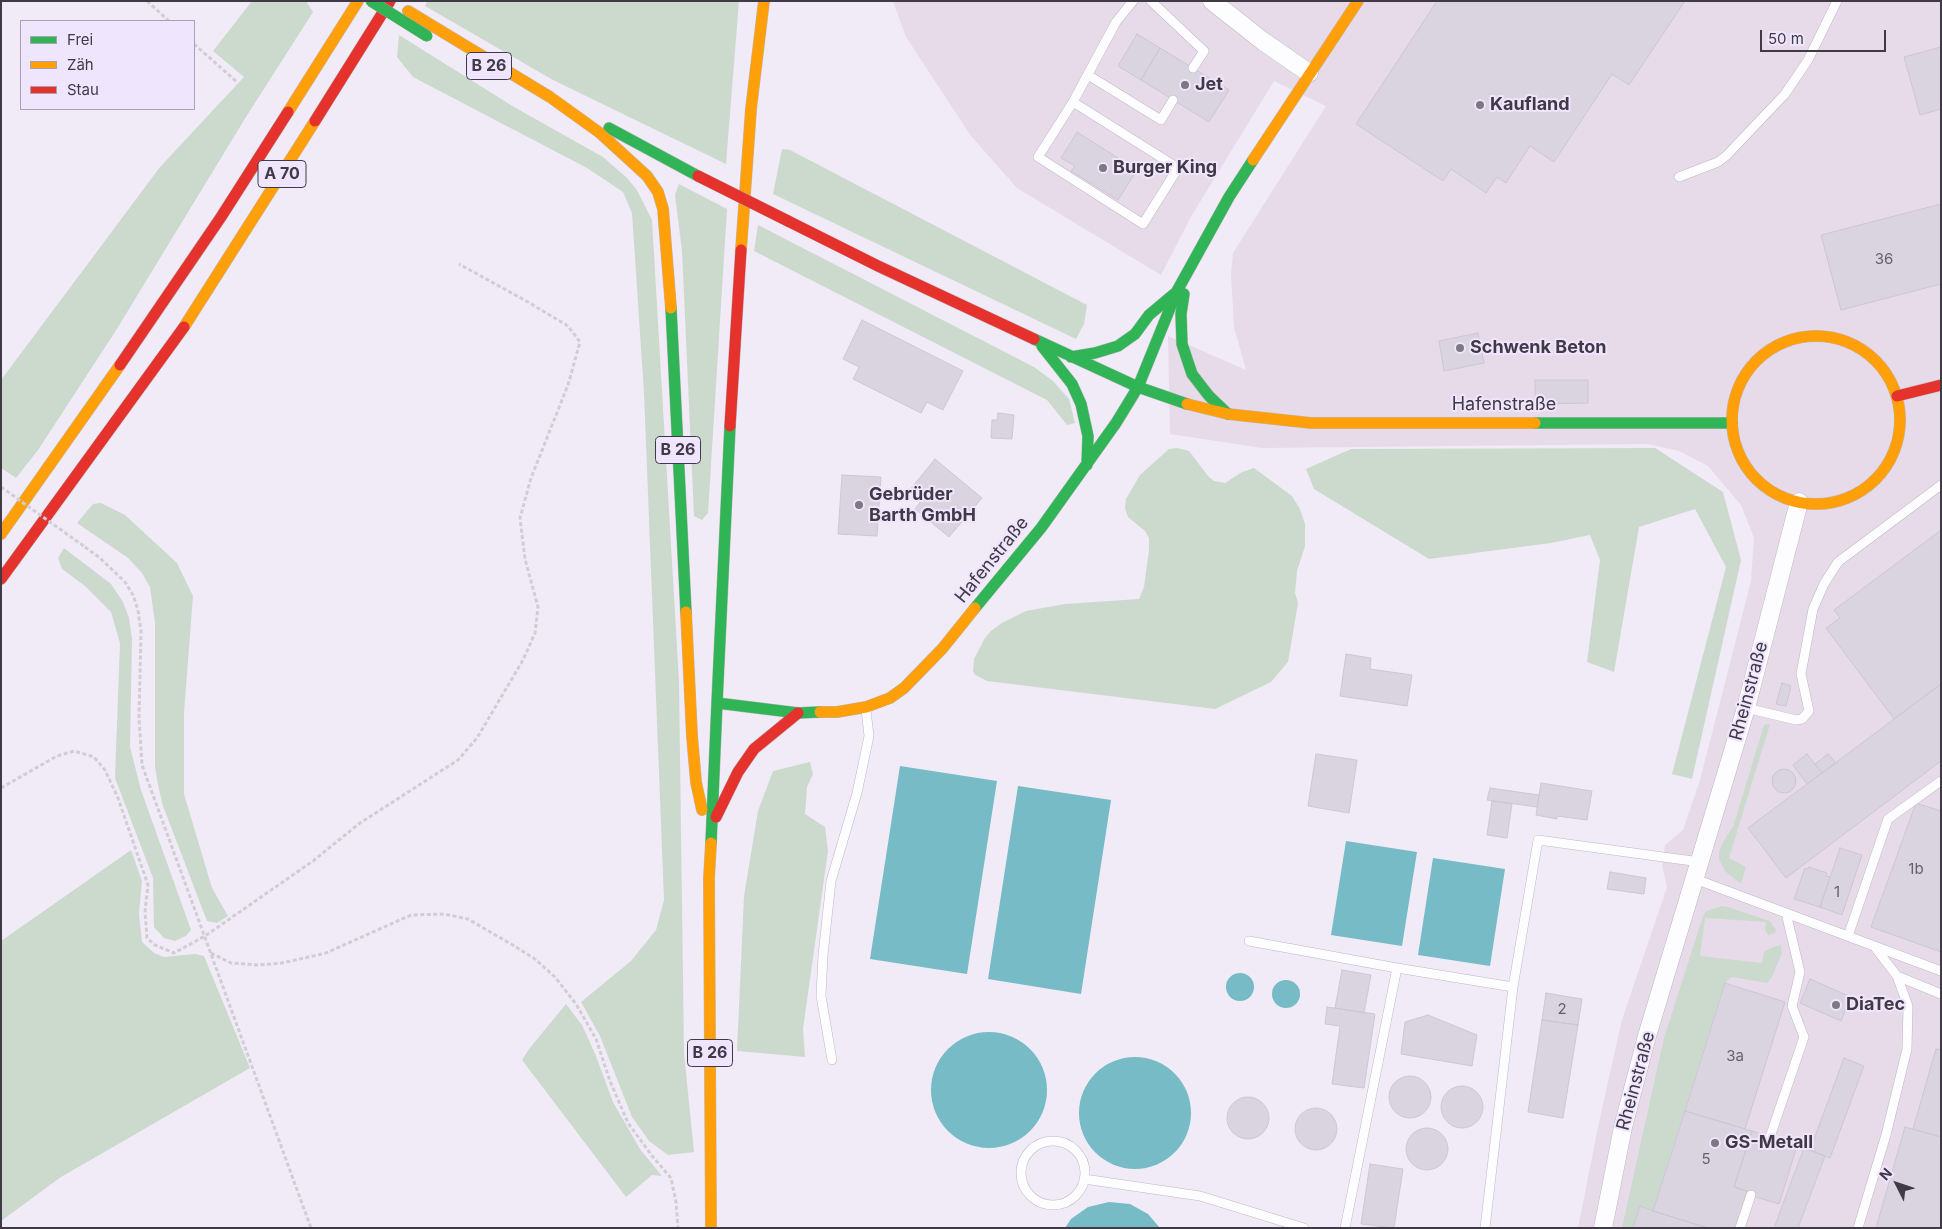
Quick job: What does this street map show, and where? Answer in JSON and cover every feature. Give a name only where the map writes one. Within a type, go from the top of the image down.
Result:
[{"type":"main road","name":"A 70","points":[[1,534],[72,435],[221,217],[358,1]]},
{"type":"main road","name":"B 26","points":[[371,1],[698,176],[1071,357],[1138,387]]},
{"type":"main road","name":"A 70","points":[[1,579],[171,346],[245,233],[390,1]]},
{"type":"main road","name":"B 26","points":[[390,1],[431,32]]},
{"type":"main road","points":[[717,703],[730,423],[742,226],[751,109],[764,1]]},
{"type":"main road","name":"Hafenstraße","points":[[717,703],[798,713],[837,712],[866,706],[890,698],[904,688],[942,649],[1042,528],[1128,406],[1138,387],[1177,291],[1229,197],[1358,1]]},
{"type":"main road","name":"B 26","points":[[550,97],[600,133],[647,176],[658,192],[663,209],[670,291],[692,736],[696,782],[710,853]]},
{"type":"main road","points":[[1187,272],[1181,314],[1182,344],[1192,374],[1209,396],[1228,414]]},
{"type":"main road","points":[[1071,357],[1095,353],[1118,346],[1135,334],[1149,315],[1177,291]]},
{"type":"main road","points":[[1827,336],[1851,343],[1871,356],[1887,374],[1897,396],[1900,421],[1896,445],[1886,467],[1869,485],[1848,498],[1824,504],[1799,502],[1778,495],[1760,482],[1746,466],[1736,445],[1732,423],[1735,399],[1744,377],[1760,358],[1780,344],[1803,337],[1827,336]]},
{"type":"main road","points":[[1038,341],[1072,384],[1081,404],[1088,436],[1087,465]]},
{"type":"main road","points":[[1897,396],[1941,385]]},
{"type":"main road","name":"Hafenstraße","points":[[1138,387],[1197,407],[1228,414],[1311,423],[1732,423]]},
{"type":"main road","name":"B 26","points":[[711,1228],[710,853],[717,703]]},
{"type":"main road","points":[[712,827],[738,772],[754,749],[798,713]]},
{"type":"street","points":[[1212,1],[1264,42],[1309,73]]},
{"type":"street","name":"Rheinstraße","points":[[1603,1228],[1623,1127],[1644,1045],[1746,708],[1799,502]]},
{"type":"lane","points":[[1073,102],[1178,168],[1143,224],[1038,157],[1073,102],[1116,22],[1134,1]]},
{"type":"lane","points":[[1151,1],[1204,51],[1193,68]]},
{"type":"lane","points":[[1679,177],[1718,162],[1726,156],[1785,94],[1808,60],[1838,1]]},
{"type":"lane","points":[[1088,75],[1161,120],[1173,100]]},
{"type":"lane","points":[[1746,708],[1796,720],[1802,719],[1809,711],[1801,674],[1813,609],[1824,584],[1838,562],[1941,485]]},
{"type":"lane","points":[[832,1060],[821,996],[822,955],[831,881],[857,793],[869,736],[866,706]]},
{"type":"lane","points":[[1848,936],[1888,819],[1941,781]]},
{"type":"lane","points":[[1485,1228],[1514,987],[1538,840],[1697,871],[1786,913],[1941,971]]},
{"type":"lane","points":[[1770,1137],[1804,1037],[1792,1006],[1800,972],[1786,913]]},
{"type":"lane","points":[[1249,941],[1514,987]]},
{"type":"lane","points":[[1858,1228],[1886,1136],[1907,1049],[1908,1006],[1897,976],[1874,946]]},
{"type":"lane","points":[[1345,1228],[1397,968]]},
{"type":"lane","points":[[1897,976],[1941,994]]},
{"type":"lane","points":[[1048,1141],[1059,1141],[1068,1144],[1079,1155],[1085,1169],[1084,1179],[1081,1188],[1070,1200],[1056,1205],[1046,1205],[1037,1201],[1026,1191],[1020,1177],[1021,1167],[1024,1157],[1034,1146],[1048,1141]]},
{"type":"lane","points":[[1084,1179],[1200,1196],[1304,1228]]},
{"type":"lane","points":[[1740,1228],[1751,1195]]},
{"type":"path","points":[[147,1],[168,20]]},
{"type":"path","points":[[195,45],[237,82]]},
{"type":"path","points":[[1,788],[57,756],[74,751],[94,756],[105,770],[118,798],[148,885],[145,911],[147,938],[154,945],[174,953],[205,936],[313,861],[360,824],[458,760],[477,738],[523,660],[535,633],[538,606],[525,559],[520,518],[531,478],[568,385],[580,342],[568,326],[459,264]]},
{"type":"path","points":[[1,487],[100,558],[125,582],[133,595],[138,610],[141,632],[139,718],[142,765],[311,1228]]},
{"type":"path","points":[[210,953],[231,963],[259,965],[282,963],[326,953],[411,915],[444,914],[468,920],[516,947],[535,959],[555,977],[576,1004],[596,1039],[610,1081],[628,1123],[653,1157],[672,1178],[678,1228]]},
{"type":"shaded area","points":[[893,1],[1941,1],[1941,1228],[1578,1228],[1622,1020],[1667,887],[1662,866],[1665,845],[1683,830],[1700,780],[1751,581],[1754,538],[1741,505],[1708,466],[1679,451],[1648,444],[1262,448],[1170,434],[1168,336],[1246,370],[1234,327],[1231,275],[1233,253],[1326,106],[1274,81],[1192,215],[1161,275],[1017,188],[971,136],[906,37]]},
{"type":"green space","points":[[252,1],[306,1],[313,12],[246,117],[115,332],[38,450],[16,478],[1,468],[1,380],[160,167],[244,77],[213,51]]},
{"type":"green space","points":[[427,1],[739,1],[726,164],[553,80],[425,6]]},
{"type":"green space","points":[[399,35],[514,107],[603,157],[627,178],[637,190],[652,220],[679,682],[684,1053],[694,1152],[668,1155],[649,1141],[632,1117],[600,1036],[581,1002],[631,961],[656,930],[664,900],[644,393],[632,213],[623,192],[587,168],[413,77],[397,57]]},
{"type":"green space","points":[[782,149],[790,150],[1087,305],[1084,324],[1076,339],[773,194]]},
{"type":"green space","points":[[679,184],[727,209],[708,513],[702,520],[694,516],[682,251],[675,195]]},
{"type":"green space","points":[[758,225],[1034,367],[1053,381],[1069,399],[1075,423],[1067,425],[1047,400],[754,251]]},
{"type":"green space","points":[[1177,448],[1189,451],[1214,481],[1225,483],[1242,472],[1254,468],[1292,496],[1300,509],[1305,524],[1305,546],[1297,571],[1295,593],[1298,603],[1288,662],[1271,682],[1215,709],[987,681],[975,675],[973,671],[974,659],[985,638],[1002,623],[1026,611],[1065,604],[1139,599],[1144,587],[1149,538],[1145,531],[1128,517],[1125,508],[1126,499],[1140,475],[1169,449]]},
{"type":"green space","points":[[1655,448],[1723,492],[1741,560],[1692,779],[1672,774],[1726,567],[1695,509],[1639,527],[1614,672],[1587,662],[1600,560],[1590,535],[1551,543],[1429,559],[1314,489],[1306,469],[1351,449]]},
{"type":"green space","points":[[101,503],[125,515],[177,563],[193,596],[184,713],[184,794],[212,888],[228,916],[217,923],[207,921],[163,806],[158,785],[155,767],[155,623],[150,587],[142,573],[128,558],[77,523],[93,504]]},
{"type":"green space","points":[[64,548],[111,584],[123,602],[129,618],[132,639],[130,747],[141,790],[191,930],[186,936],[175,941],[164,938],[154,927],[153,878],[115,778],[120,643],[111,612],[85,586],[62,569],[58,558]]},
{"type":"green space","points":[[1770,724],[1729,858],[1746,867],[1741,884],[1725,871],[1719,859],[1719,852],[1724,840],[1733,827],[1764,725]]},
{"type":"green space","points":[[810,762],[813,774],[807,787],[805,814],[825,827],[828,851],[803,1029],[805,1057],[737,1051],[744,896],[758,811],[773,771]]},
{"type":"green space","points":[[131,850],[142,881],[139,914],[142,942],[154,953],[164,957],[195,954],[204,956],[250,1068],[61,1177],[1,1221],[1,941]]},
{"type":"green space","points":[[1722,906],[1770,921],[1776,930],[1775,933],[1768,935],[1765,930],[1766,922],[1705,918],[1700,956],[1762,963],[1764,952],[1773,947],[1781,945],[1782,953],[1772,977],[1767,983],[1732,977],[1725,983],[1653,1211],[1640,1206],[1633,1228],[1622,1228],[1664,1038],[1703,916],[1706,911]]},
{"type":"green space","points":[[566,1004],[582,1025],[613,1102],[640,1149],[662,1176],[652,1175],[626,1197],[522,1060]]},
{"type":"water","points":[[900,766],[997,781],[967,974],[870,959]]},
{"type":"water","points":[[1018,786],[1111,800],[1081,994],[988,979]]},
{"type":"water","points":[[1346,841],[1417,852],[1402,946],[1331,935]]},
{"type":"water","points":[[1433,858],[1505,869],[1490,966],[1418,955]]},
{"type":"water","points":[[1240,973],[1250,977],[1254,987],[1250,997],[1240,1001],[1230,997],[1226,987],[1230,977]]},
{"type":"water","points":[[1286,980],[1296,984],[1300,994],[1296,1004],[1286,1008],[1276,1004],[1272,994],[1276,984]]},
{"type":"water","points":[[989,1032],[1011,1037],[1030,1049],[1042,1068],[1047,1090],[1042,1112],[1030,1131],[1011,1143],[989,1148],[967,1143],[948,1131],[936,1112],[931,1090],[936,1068],[948,1049],[967,1037]]},
{"type":"water","points":[[1135,1057],[1157,1061],[1175,1073],[1187,1091],[1191,1113],[1187,1135],[1175,1153],[1157,1165],[1135,1169],[1113,1165],[1095,1153],[1083,1135],[1079,1113],[1083,1091],[1095,1073],[1113,1061]]},
{"type":"water","points":[[1109,1202],[1130,1204],[1148,1214],[1160,1228],[1065,1228],[1071,1219],[1088,1207]]},
{"type":"building","name":"Kaufland","points":[[1437,1],[1685,1],[1629,85],[1612,74],[1554,162],[1530,146],[1506,183],[1497,177],[1486,193],[1451,169],[1443,181],[1356,124]]},
{"type":"building","points":[[1137,34],[1160,48],[1141,80],[1118,66]]},
{"type":"building","points":[[1941,47],[1941,109],[1920,115],[1904,57]]},
{"type":"building","name":"Jet","points":[[1160,48],[1229,90],[1209,122],[1141,80]]},
{"type":"building","name":"Burger King","points":[[1077,132],[1137,170],[1118,200],[1071,171],[1075,166],[1061,158]]},
{"type":"building","points":[[1941,204],[1941,284],[1841,310],[1821,235]]},
{"type":"building","points":[[862,320],[963,371],[943,410],[927,402],[921,413],[853,379],[859,367],[843,359]]},
{"type":"building","points":[[1478,333],[1484,363],[1444,371],[1439,341]]},
{"type":"building","points":[[1535,380],[1588,380],[1588,403],[1535,404]]},
{"type":"building","points":[[998,413],[1014,415],[1012,439],[991,438],[992,420],[997,420]]},
{"type":"building","points":[[935,459],[982,498],[949,537],[915,509],[921,501],[909,491]]},
{"type":"building","name":"Gebrüder Barth GmbH","points":[[842,475],[881,477],[877,536],[838,534]]},
{"type":"building","points":[[1941,530],[1941,684],[1894,719],[1826,628],[1840,618],[1834,610]]},
{"type":"building","points":[[1346,654],[1371,658],[1370,669],[1412,675],[1407,706],[1340,696]]},
{"type":"building","points":[[1782,683],[1791,686],[1786,706],[1776,704]]},
{"type":"building","points":[[1941,684],[1941,761],[1786,878],[1748,828]]},
{"type":"building","points":[[1316,754],[1357,760],[1349,813],[1308,806]]},
{"type":"building","points":[[1807,754],[1822,773],[1807,784],[1793,765]]},
{"type":"building","points":[[1828,754],[1836,763],[1822,773],[1815,764]]},
{"type":"building","points":[[1784,769],[1793,772],[1796,781],[1793,790],[1784,793],[1775,790],[1772,781],[1775,772]]},
{"type":"building","points":[[1541,783],[1592,791],[1587,820],[1557,816],[1557,819],[1536,815]]},
{"type":"building","points":[[1490,788],[1539,795],[1537,807],[1487,800]]},
{"type":"building","points":[[1492,801],[1512,804],[1507,838],[1487,835]]},
{"type":"building","points":[[1916,803],[1941,811],[1941,952],[1871,927]]},
{"type":"building","points":[[1840,848],[1862,855],[1842,915],[1820,907]]},
{"type":"building","points":[[1809,867],[1827,873],[1826,876],[1830,877],[1820,907],[1794,899],[1805,868],[1808,869]]},
{"type":"building","points":[[1610,872],[1646,878],[1644,894],[1607,889]]},
{"type":"building","points":[[1342,970],[1371,975],[1364,1013],[1335,1008]]},
{"type":"building","points":[[1810,979],[1851,997],[1841,1021],[1800,1003]]},
{"type":"building","points":[[1725,983],[1785,1002],[1745,1129],[1685,1111]]},
{"type":"building","points":[[1546,993],[1582,999],[1578,1025],[1542,1020]]},
{"type":"building","points":[[1327,1007],[1375,1014],[1364,1088],[1332,1084],[1340,1026],[1325,1024]]},
{"type":"building","points":[[1428,1015],[1477,1035],[1472,1066],[1401,1054],[1405,1022]]},
{"type":"building","points":[[1542,1020],[1578,1025],[1563,1118],[1528,1112]]},
{"type":"building","points":[[1936,1049],[1941,1050],[1941,1137],[1913,1129]]},
{"type":"building","points":[[1844,1058],[1864,1066],[1830,1158],[1810,1150]]},
{"type":"building","points":[[1410,1076],[1425,1082],[1431,1097],[1425,1112],[1410,1118],[1395,1112],[1389,1097],[1395,1082]]},
{"type":"building","points":[[1462,1086],[1477,1092],[1483,1107],[1477,1122],[1462,1128],[1447,1122],[1441,1107],[1447,1092]]},
{"type":"building","points":[[1248,1097],[1263,1103],[1269,1118],[1263,1133],[1248,1139],[1233,1133],[1227,1118],[1233,1103]]},
{"type":"building","points":[[1316,1108],[1331,1114],[1337,1129],[1331,1144],[1316,1150],[1301,1144],[1295,1129],[1301,1114]]},
{"type":"building","points":[[1685,1111],[1752,1131],[1734,1187],[1747,1191],[1736,1228],[1708,1228],[1653,1211]]},
{"type":"building","points":[[1905,1127],[1941,1137],[1941,1228],[1876,1228]]},
{"type":"building","points":[[1427,1128],[1442,1134],[1448,1149],[1442,1164],[1427,1170],[1412,1164],[1406,1149],[1412,1134]]},
{"type":"building","points":[[1752,1131],[1797,1146],[1779,1204],[1746,1194],[1747,1191],[1734,1187]]},
{"type":"building","points":[[1804,1148],[1825,1156],[1798,1228],[1774,1228]]},
{"type":"building","points":[[1370,1164],[1403,1169],[1394,1228],[1361,1224]]},
{"type":"building","points":[[1640,1206],[1653,1211],[1708,1228],[1633,1228]]},
{"type":"traffic: fast","points":[[371,1],[427,36]]},
{"type":"traffic: fast","points":[[609,128],[698,176]]},
{"type":"traffic: fast","points":[[1187,404],[1138,387],[1177,291],[1229,197],[1253,160]]},
{"type":"traffic: fast","points":[[1071,357],[1095,353],[1118,346],[1135,334],[1149,315],[1174,294]]},
{"type":"traffic: fast","points":[[1184,294],[1181,314],[1182,344],[1192,374],[1209,396],[1228,414]]},
{"type":"traffic: fast","points":[[671,308],[686,612]]},
{"type":"traffic: fast","points":[[975,608],[1041,528],[1116,423],[1138,387],[1034,339]]},
{"type":"traffic: fast","points":[[1042,346],[1072,384],[1081,404],[1088,436],[1087,465]]},
{"type":"traffic: fast","points":[[1535,423],[1732,423]]},
{"type":"traffic: fast","points":[[717,703],[730,426]]},
{"type":"traffic: fast","points":[[711,843],[717,703],[798,713],[820,712]]},
{"type":"traffic: slow","points":[[288,112],[358,1]]},
{"type":"traffic: slow","points":[[741,250],[751,109],[764,1]]},
{"type":"traffic: slow","points":[[1253,160],[1358,1]]},
{"type":"traffic: slow","points":[[408,11],[550,97],[600,133],[647,176],[658,192],[663,209],[671,308]]},
{"type":"traffic: slow","points":[[184,327],[315,121]]},
{"type":"traffic: slow","points":[[1816,336],[1840,340],[1855,346],[1869,355],[1881,367],[1890,381],[1896,396],[1900,420],[1896,444],[1890,459],[1881,473],[1869,485],[1855,494],[1840,500],[1816,504],[1792,500],[1777,494],[1763,485],[1751,473],[1742,459],[1736,444],[1732,420],[1736,396],[1742,381],[1751,367],[1763,355],[1777,346],[1792,340],[1816,336]]},
{"type":"traffic: slow","points":[[1,534],[120,365]]},
{"type":"traffic: slow","points":[[1187,404],[1228,414],[1311,423],[1535,423]]},
{"type":"traffic: slow","points":[[820,712],[837,712],[866,707],[890,698],[904,688],[942,649],[975,608]]},
{"type":"traffic: slow","points":[[686,612],[692,736],[696,782],[702,810]]},
{"type":"traffic: slow","points":[[711,843],[709,878],[711,1228]]},
{"type":"traffic: jam","points":[[315,121],[390,1]]},
{"type":"traffic: jam","points":[[120,365],[221,217],[288,112]]},
{"type":"traffic: jam","points":[[698,176],[788,221]]},
{"type":"traffic: jam","points":[[788,221],[878,266],[1034,339]]},
{"type":"traffic: jam","points":[[730,426],[741,250]]},
{"type":"traffic: jam","points":[[1,579],[184,327]]},
{"type":"traffic: jam","points":[[1897,396],[1941,385]]},
{"type":"traffic: jam","points":[[716,817],[738,772],[754,749],[798,713]]},
{"type":"place","name":"Jet","points":[[1185,85]]},
{"type":"place","name":"Kaufland","points":[[1480,105]]},
{"type":"place","name":"Burger King","points":[[1103,168]]},
{"type":"place","name":"Schwenk Beton","points":[[1460,348]]},
{"type":"place","name":"Gebrüder Barth GmbH","points":[[859,505]]},
{"type":"place","name":"DiaTec","points":[[1836,1005]]},
{"type":"place","name":"GS-Metall","points":[[1715,1143]]}]
